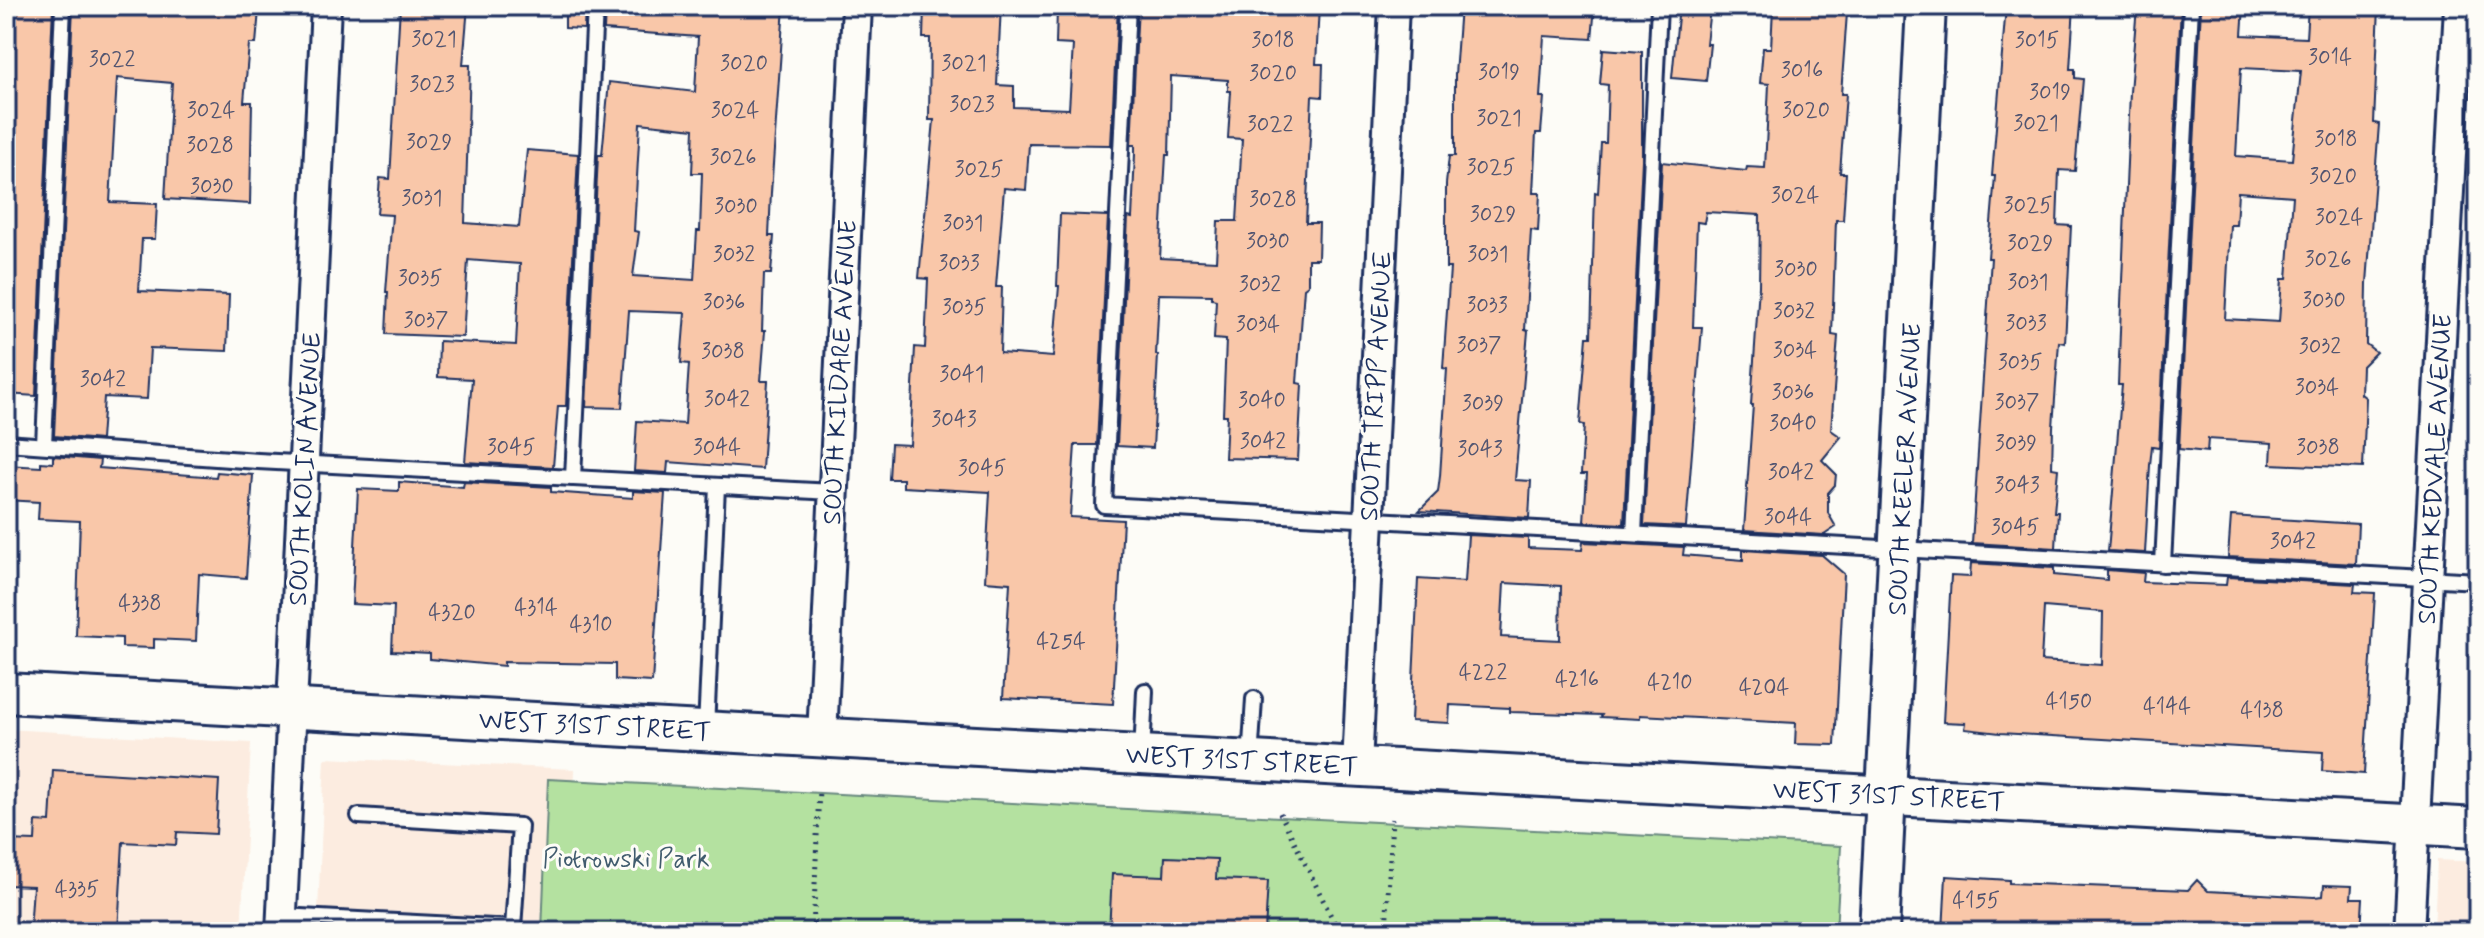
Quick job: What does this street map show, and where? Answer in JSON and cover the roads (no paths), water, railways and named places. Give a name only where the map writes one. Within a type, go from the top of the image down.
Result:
[{"type":"main road","name":"SOUTH KEELER AVENUE","points":[[1879,932],[1901,549],[1926,6]]},
{"type":"main road","name":"WEST 31ST STREET","points":[[6,693],[2478,828]]},
{"type":"street","name":"SOUTH KOLIN AVENUE","points":[[281,924],[326,6]]},
{"type":"street","name":"SOUTH KILDARE AVENUE","points":[[822,737],[857,6]]},
{"type":"street","name":"SOUTH TRIPP AVENUE","points":[[1357,766],[1394,6]]},
{"type":"street","name":"SOUTH KEDVALE AVENUE","points":[[2409,932],[2459,6]]},
{"type":"lane","points":[[44,445],[63,6]]},
{"type":"lane","points":[[573,478],[595,6]]},
{"type":"lane","points":[[1128,6],[1104,505],[2478,581]]},
{"type":"lane","points":[[1634,534],[1659,6]]},
{"type":"lane","points":[[2163,564],[2191,6]]},
{"type":"lane","points":[[6,443],[833,492]]},
{"type":"lane","points":[[706,731],[717,486]]},
{"type":"lane","points":[[1142,755],[1145,691]]},
{"type":"lane","points":[[1250,761],[1254,699]]},
{"type":"lane","points":[[281,924],[513,928],[520,826],[359,816]]},
{"type":"park label","name":"Piotrowski Park","points":[[626,858]]}]
